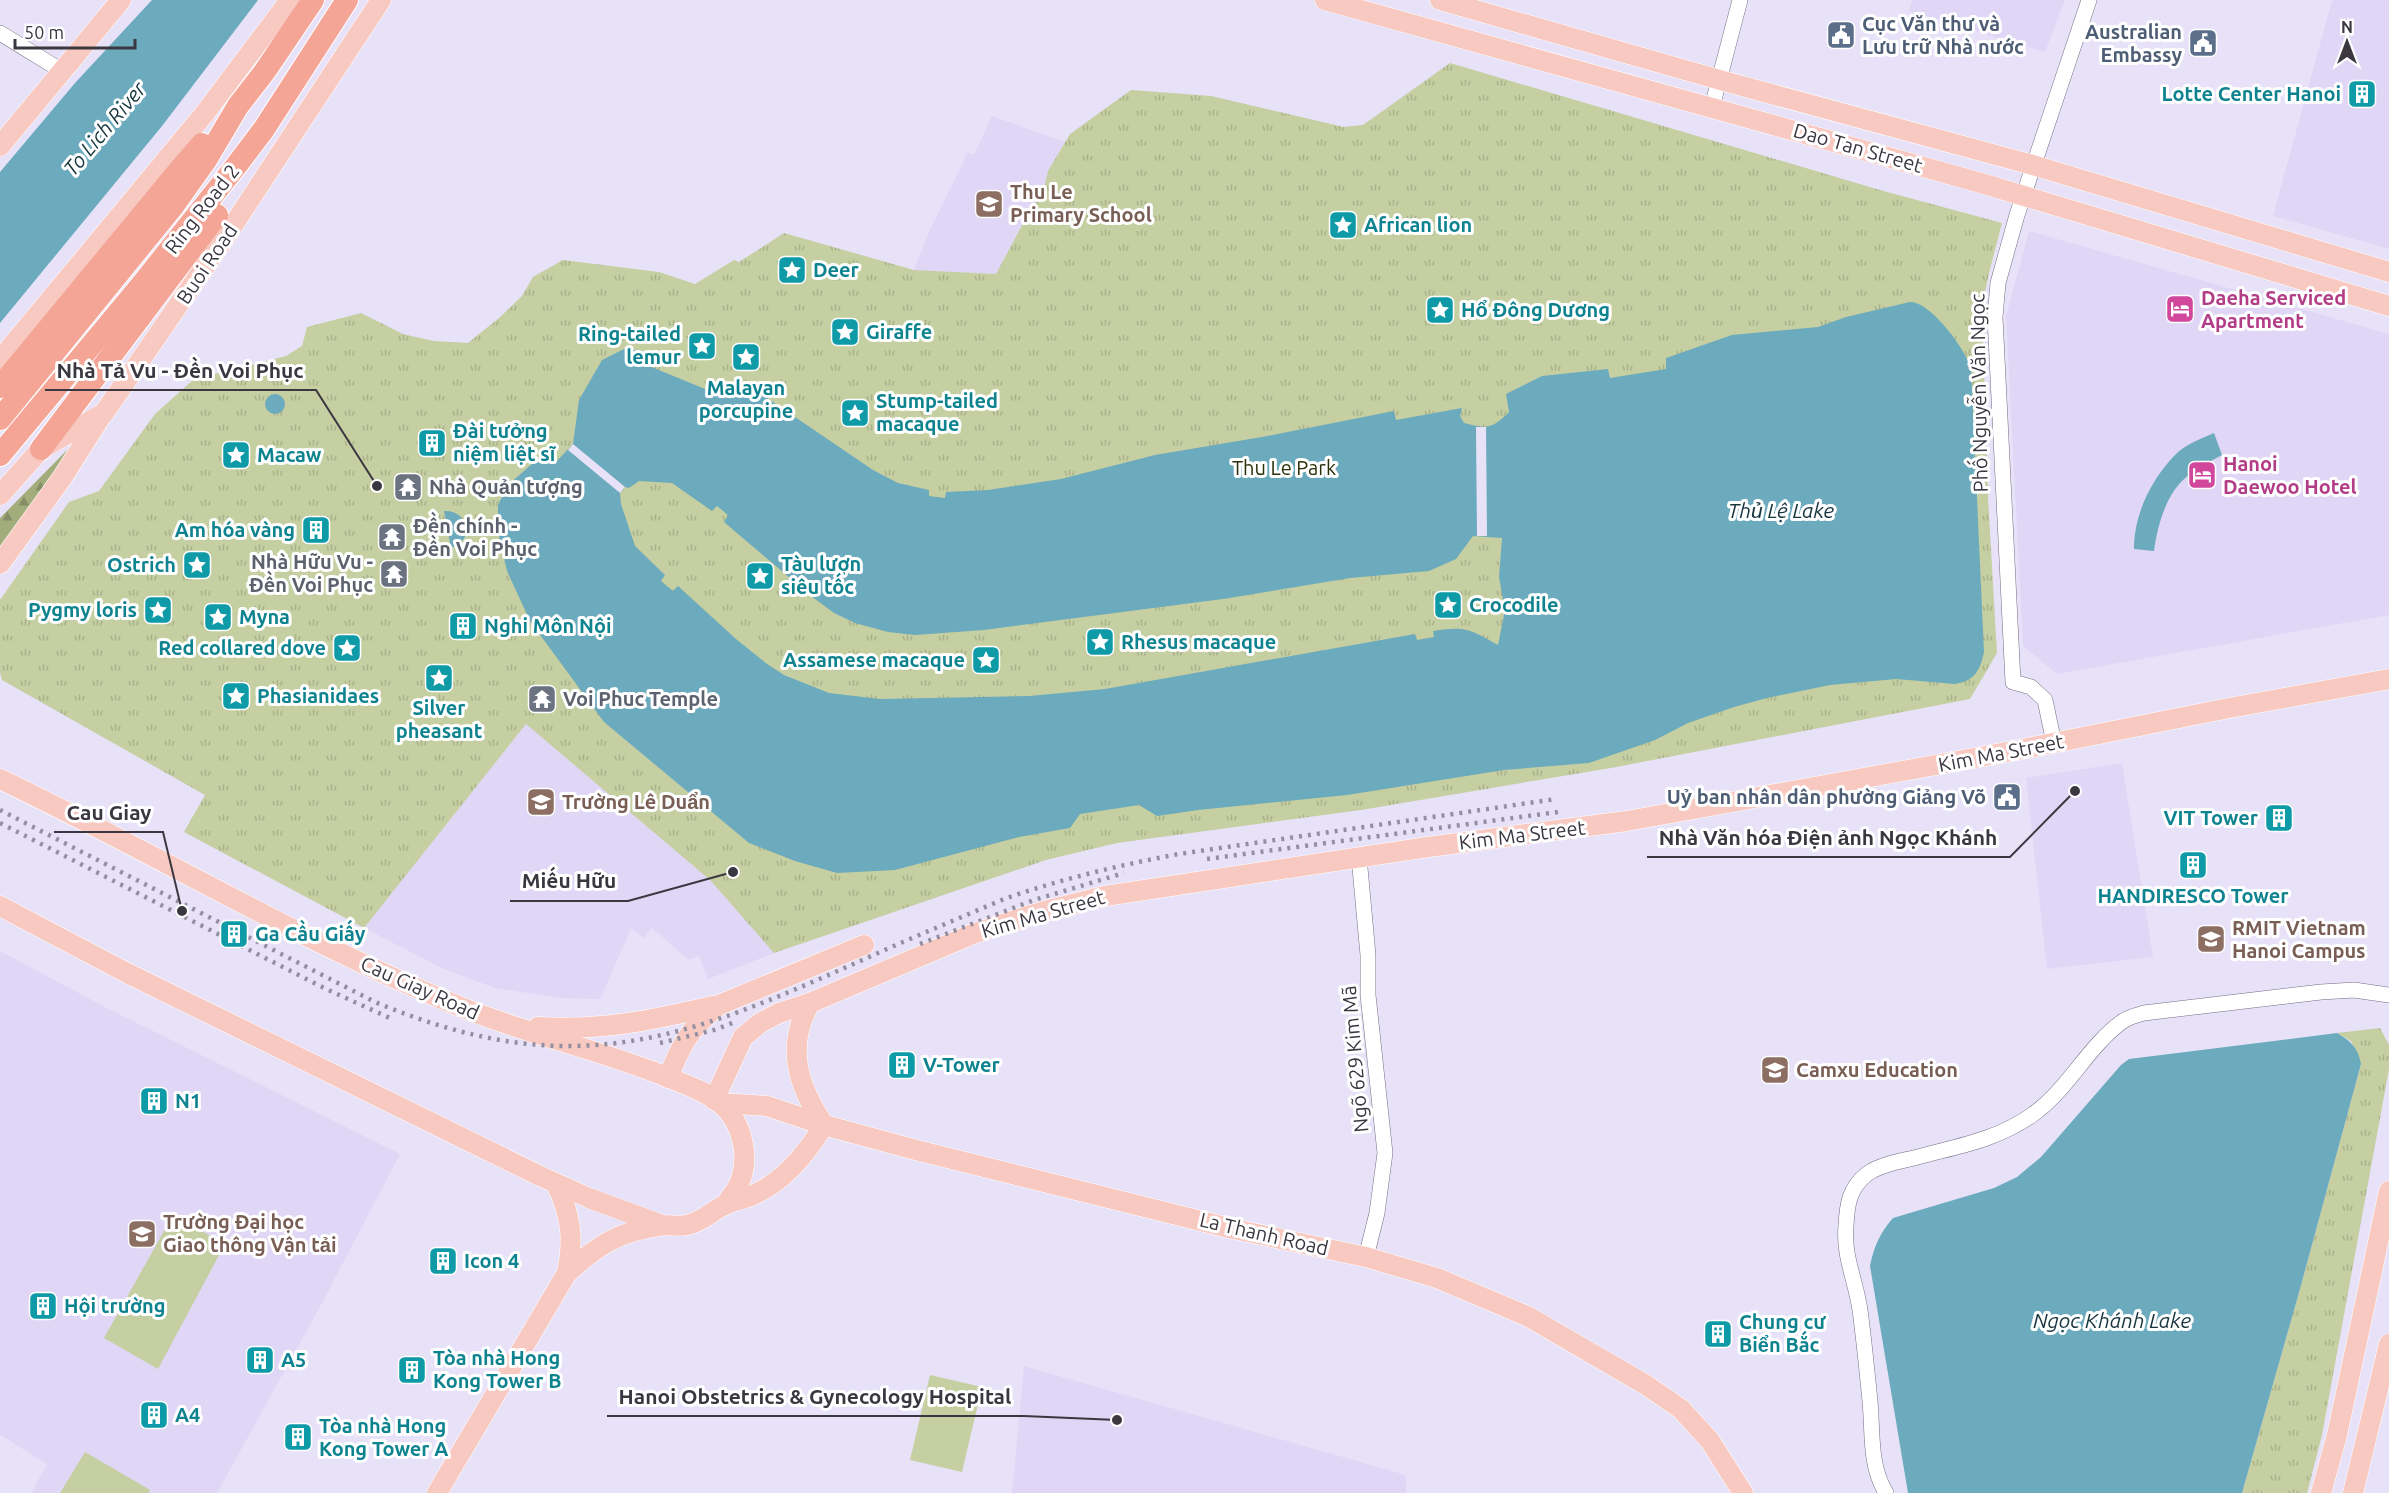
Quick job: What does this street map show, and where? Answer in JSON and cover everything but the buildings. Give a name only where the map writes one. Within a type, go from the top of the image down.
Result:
[{"type":"highway","name":"Ring Road 2","points":[[0,418],[174,205],[206,160],[238,106],[265,71],[313,0]]},
{"type":"highway","name":"Ring Road 2","points":[[0,455],[143,283],[264,129],[347,0]]},
{"type":"highway","points":[[0,387],[181,168],[238,106]]},
{"type":"highway","points":[[41,449],[238,187],[264,129]]},
{"type":"main road","points":[[0,146],[121,0]]},
{"type":"main road","points":[[0,360],[205,113],[290,0]]},
{"type":"main road","name":"Buoi Road","points":[[0,495],[41,449],[104,412],[228,233],[381,0]]},
{"type":"main road","name":"Dao Tan Street","points":[[1325,0],[1712,107],[2389,306]]},
{"type":"main road","name":"Dao Tan Street","points":[[1440,0],[1720,80],[2034,165],[2389,272]]},
{"type":"main road","points":[[2158,237],[2167,206]]},
{"type":"main road","points":[[0,564],[62,478],[104,412]]},
{"type":"main road","name":"Kim Ma Street","points":[[717,1101],[725,1072],[743,1037],[760,1023],[779,1013],[817,1000],[975,933],[1041,912],[1148,888],[1627,821],[2389,679]]},
{"type":"main road","name":"Cau Giay Road","points":[[0,779],[393,979],[509,1026],[604,1053],[692,1088],[717,1101]]},
{"type":"main road","points":[[0,906],[127,973],[556,1184],[662,1225]]},
{"type":"main road","points":[[509,1026],[551,1028],[643,1023],[719,1005],[864,945]]},
{"type":"main road","points":[[567,1273],[599,1246],[630,1231],[662,1225],[685,1225],[706,1218],[725,1205],[754,1195],[776,1181],[813,1144],[824,1125],[807,1097],[798,1069],[799,1027],[817,1000],[812,966]]},
{"type":"main road","points":[[668,1078],[687,1035],[699,1021],[719,1005]]},
{"type":"main road","points":[[717,1101],[735,1120],[743,1141],[744,1153],[744,1164],[738,1186],[725,1205]]},
{"type":"main road","name":"La Thanh Road","points":[[717,1101],[767,1106],[824,1125],[1229,1228],[1366,1257],[1437,1278],[1527,1316],[1646,1385],[1681,1409],[1703,1433],[1743,1493]]},
{"type":"main road","points":[[437,1493],[567,1273],[572,1250],[570,1222],[556,1184]]},
{"type":"main road","points":[[2321,1493],[2337,1435],[2389,1191]]},
{"type":"main road","points":[[2353,1493],[2388,1354]]},
{"type":"street","points":[[1712,107],[1740,0]]},
{"type":"street","name":"Phố Nguyễn Văn Ngọc","points":[[2054,743],[2045,700],[2031,687],[2013,682],[1995,318],[1998,283],[2023,197],[2089,0]]},
{"type":"street","points":[[0,33],[62,71]]},
{"type":"street","name":"Ngõ 629 Kim Mã","points":[[1359,857],[1368,955],[1368,995],[1385,1153],[1377,1213],[1366,1257]]},
{"type":"street","points":[[1886,1493],[1878,1477],[1871,1439],[1870,1403],[1860,1308],[1845,1252],[1845,1227],[1851,1191],[1868,1173],[1896,1162],[1989,1139],[2016,1126],[2044,1107],[2069,1076],[2124,1019],[2144,1013],[2321,992],[2354,990],[2389,995]]},
{"type":"shaded area","points":[[1912,0],[2065,0],[2045,52],[1909,11]]},
{"type":"shaded area","points":[[2332,0],[2389,0],[2389,249],[2273,216]]},
{"type":"shaded area","name":"Thu Le Primary School","points":[[992,116],[1065,142],[1048,171],[1043,192],[1027,216],[996,274],[914,270],[928,234],[968,152],[974,155]]},
{"type":"shaded area","name":"Hanoi Daewoo Hotel","points":[[2029,231],[2389,334],[2389,615],[2057,674],[2023,646],[2006,316]]},
{"type":"shaded area","name":"Trường Lê Duẩn","points":[[526,724],[710,880],[774,953],[708,979],[699,956],[689,960],[652,928],[644,938],[631,929],[600,999],[560,998],[495,988],[444,969],[364,928]]},
{"type":"shaded area","points":[[2122,763],[2153,957],[2047,969],[2026,778]]},
{"type":"shaded area","name":"Trường Đại học Giao thông Vận tải","points":[[0,951],[105,1007],[400,1154],[321,1305],[217,1493],[31,1493],[47,1464],[0,1435]]},
{"type":"shaded area","points":[[1024,1366],[1406,1475],[1406,1493],[1012,1493]]},
{"type":"green space","name":"Thu Le Park","points":[[1450,63],[1880,190],[2002,223],[1982,307],[1988,497],[1997,653],[1970,699],[1611,768],[1361,810],[1117,843],[1046,860],[774,953],[710,880],[526,724],[364,928],[184,832],[205,795],[2,680],[0,600],[69,502],[99,491],[155,414],[194,379],[286,356],[302,346],[307,327],[361,313],[403,334],[434,341],[468,343],[522,296],[533,277],[563,260],[659,272],[695,284],[734,260],[739,262],[784,233],[914,270],[996,274],[1027,216],[1043,192],[1048,171],[1070,134],[1131,90],[1211,96],[1344,127],[1363,125]]},
{"type":"green space","points":[[74,443],[0,555],[0,518]]},
{"type":"green space","points":[[2380,1028],[2389,1045],[2389,1069],[2322,1435],[2307,1493],[2242,1493],[2361,1064],[2351,1041],[2337,1033]]},
{"type":"green space","points":[[173,1215],[225,1244],[158,1369],[104,1338]]},
{"type":"green space","points":[[930,1375],[982,1387],[962,1472],[910,1460]]},
{"type":"green space","points":[[85,1452],[150,1490],[148,1493],[60,1493]]},
{"type":"water","name":"To Lich River","points":[[152,0],[258,0],[162,126],[0,323],[0,172],[75,83]]},
{"type":"water","name":"Thủ Lệ Lake","points":[[1910,302],[1918,304],[1927,309],[1946,327],[1971,367],[1984,652],[1976,674],[1962,683],[1955,684],[1896,679],[1830,685],[1767,698],[1688,723],[1655,740],[1589,763],[1504,770],[1347,795],[1157,816],[1139,805],[1080,814],[1070,828],[1019,837],[895,870],[837,873],[795,861],[749,843],[604,722],[530,621],[507,571],[498,532],[498,505],[508,485],[541,456],[545,455],[555,463],[573,444],[579,400],[602,360],[624,349],[643,351],[643,355],[653,357],[649,366],[727,398],[734,382],[767,398],[873,470],[898,483],[929,490],[929,496],[945,498],[946,492],[988,490],[1061,479],[1155,455],[1394,411],[1396,420],[1462,408],[1460,416],[1464,423],[1484,427],[1494,425],[1509,412],[1506,394],[1542,376],[1608,369],[1610,378],[1666,369],[1666,358],[1732,335],[1818,327],[1846,317]],"holes":[[[639,481],[672,483],[712,511],[717,506],[728,515],[724,522],[834,613],[855,623],[888,632],[915,635],[984,630],[1223,599],[1350,578],[1429,571],[1456,559],[1473,536],[1502,538],[1499,577],[1505,610],[1498,645],[1473,632],[1453,629],[1433,631],[1434,637],[1417,640],[1415,634],[1105,689],[1029,696],[880,699],[829,693],[784,675],[767,664],[678,586],[673,591],[661,581],[665,575],[635,546],[621,504],[620,493],[625,487],[629,488]]]},
{"type":"water","points":[[275,394],[282,397],[285,404],[282,411],[275,414],[268,411],[265,404],[268,397]]},
{"type":"water","points":[[2214,433],[2222,455],[2191,473],[2176,488],[2163,514],[2154,551],[2134,549],[2141,509],[2160,473],[2181,450]]},
{"type":"water","points":[[444,511],[459,515],[466,527],[464,539],[451,548]]},
{"type":"water","name":"Ngọc Khánh Lake","points":[[2337,1033],[2353,1045],[2361,1064],[2242,1493],[1908,1493],[1870,1266],[1878,1240],[1893,1218],[1994,1188],[2017,1177],[2041,1157],[2121,1065],[2129,1059]]},
{"type":"pier","points":[[1476,427],[1486,427],[1487,536],[1477,536]]},
{"type":"pier","points":[[573,444],[625,487],[620,493],[568,450]]},
{"type":"railway","points":[[0,810],[375,1002],[422,1020],[471,1034],[522,1043],[573,1046],[611,1044],[647,1038],[719,1019],[789,992],[1004,899],[1091,873],[1179,854],[1556,799]]},
{"type":"railway","points":[[1207,859],[1558,812]]},
{"type":"railway","points":[[0,823],[324,988],[392,1019]]},
{"type":"railway","points":[[920,944],[1034,900],[1124,873]]},
{"type":"railway","points":[[660,1043],[714,1030],[735,1022]]},
{"type":"place","name":"Cục Văn thư và Lưu trữ Nhà nước","points":[[1841,35]]},
{"type":"place","name":"Australian Embassy","points":[[2203,43]]},
{"type":"place","name":"Lotte Center Hanoi","points":[[2362,94]]},
{"type":"place","name":"Thu Le Primary School","points":[[989,204]]},
{"type":"place","name":"African lion","points":[[1343,225]]},
{"type":"place","name":"Deer","points":[[792,270]]},
{"type":"place","name":"Daeha Serviced Apartment","points":[[2180,309]]},
{"type":"place","name":"Hổ Đông Dương","points":[[1440,310]]},
{"type":"place","name":"Giraffe","points":[[845,332]]},
{"type":"place","name":"Ring-tailed lemur","points":[[702,346]]},
{"type":"place","name":"Malayan porcupine","points":[[746,357]]},
{"type":"place","name":"Stump-tailed macaque","points":[[855,413]]},
{"type":"place","name":"Đài tưởng niệm liệt sĩ","points":[[432,443]]},
{"type":"place","name":"Macaw","points":[[236,455]]},
{"type":"place","name":"Hanoi Daewoo Hotel","points":[[2202,475]]},
{"type":"place","name":"Nhà Tả Vu - Đền Voi Phục","points":[[377,486]]},
{"type":"place","name":"Nhà Quản tượng","points":[[408,487]]},
{"type":"place","name":"Am hóa vàng","points":[[316,530]]},
{"type":"place","name":"Đền chính - Đền Voi Phục","points":[[392,537]]},
{"type":"place","name":"Ostrich","points":[[197,565]]},
{"type":"place","name":"Nhà Hữu Vu - Đền Voi Phục","points":[[394,574]]},
{"type":"place","name":"Tàu lượn siêu tốc","points":[[760,576]]},
{"type":"place","name":"Crocodile","points":[[1448,605]]},
{"type":"place","name":"Pygmy loris","points":[[158,610]]},
{"type":"place","name":"Myna","points":[[218,617]]},
{"type":"place","name":"Nghi Môn Nội","points":[[463,626]]},
{"type":"place","name":"Rhesus macaque","points":[[1100,642]]},
{"type":"place","name":"Red collared dove","points":[[347,648]]},
{"type":"place","name":"Assamese macaque","points":[[986,660]]},
{"type":"place","name":"Silver pheasant","points":[[439,678]]},
{"type":"place","name":"Phasianidaes","points":[[236,696]]},
{"type":"place","name":"Voi Phuc Temple","points":[[542,699]]},
{"type":"place","name":"Nhà Văn hóa Điện ảnh Ngọc Khánh","points":[[2075,791]]},
{"type":"place","name":"Uỷ ban nhân dân phường Giảng Võ","points":[[2007,797]]},
{"type":"place","name":"Trường Lê Duẩn","points":[[541,802]]},
{"type":"place","name":"VIT Tower","points":[[2279,818]]},
{"type":"place","name":"HANDIRESCO Tower","points":[[2193,865]]},
{"type":"place","name":"Miếu Hữu","points":[[733,872]]},
{"type":"place","name":"Cau Giay","points":[[182,911]]},
{"type":"place","name":"Ga Cầu Giấy","points":[[234,934]]},
{"type":"place","name":"RMIT Vietnam Hanoi Campus","points":[[2211,939]]},
{"type":"place","name":"V-Tower","points":[[902,1065]]},
{"type":"place","name":"Camxu Education","points":[[1775,1070]]},
{"type":"place","name":"N1","points":[[154,1101]]},
{"type":"place","name":"Trường Đại học Giao thông Vận tải","points":[[142,1234]]},
{"type":"place","name":"Icon 4","points":[[443,1261]]},
{"type":"place","name":"Hội trường","points":[[43,1306]]},
{"type":"place","name":"Chung cư Biển Bắc","points":[[1718,1334]]},
{"type":"place","name":"A5","points":[[260,1360]]},
{"type":"place","name":"Tòa nhà Hong Kong Tower B","points":[[412,1370]]},
{"type":"place","name":"A4","points":[[154,1415]]},
{"type":"place","name":"Hanoi Obstetrics & Gynecology Hospital","points":[[1117,1420]]},
{"type":"place","name":"Tòa nhà Hong Kong Tower A","points":[[298,1437]]}]
